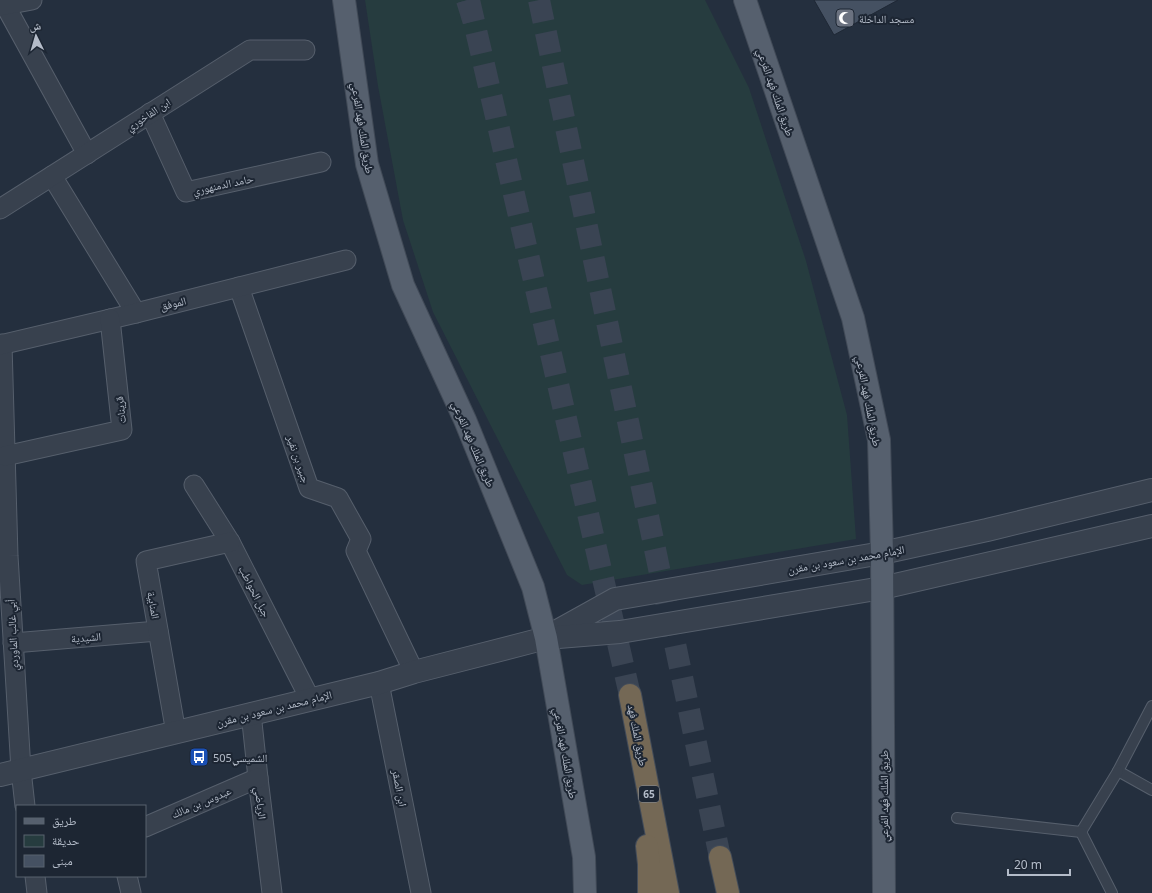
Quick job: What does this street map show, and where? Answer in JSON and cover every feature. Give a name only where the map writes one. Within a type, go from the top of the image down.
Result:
[{"type":"highway","name":"طريق الملك فهد","points":[[649,893],[649,864],[630,695],[668,893]]},
{"type":"highway","points":[[720,857],[728,893]]},
{"type":"main road","name":"طريق الملك فهد الفرعي","points":[[344,0],[367,164],[403,286],[465,420],[533,587],[546,638],[584,857],[585,893]]},
{"type":"main road","name":"طريق الملك فهد الفرعي","points":[[745,0],[853,318],[879,440],[882,553],[884,893]]},
{"type":"main road","points":[[584,857],[591,893]]},
{"type":"main road","points":[[720,857],[732,893]]},
{"type":"street","points":[[32,0],[3,6],[87,154]]},
{"type":"street","name":"ابن الفاخوري","points":[[0,210],[250,50],[306,50]]},
{"type":"street","name":"حامد الدمنهوري","points":[[150,113],[186,192],[321,162]]},
{"type":"street","points":[[52,176],[136,313]]},
{"type":"street","name":"الموفق","points":[[1,345],[136,313],[346,260]]},
{"type":"street","name":"جبير بن نفير","points":[[239,287],[309,488],[338,498],[361,539],[356,551],[414,672]]},
{"type":"street","name":"قرينات","points":[[5,456],[122,430],[110,319]]},
{"type":"street","name":"أبي غالب الماوردي","points":[[1,345],[5,456],[4,556],[13,643],[8,683],[10,772],[25,805]]},
{"type":"street","name":"جبل الحواطب","points":[[194,485],[230,542],[310,699]]},
{"type":"street","name":"الإمام محمد بن سعود بن مقرن","points":[[546,638],[615,598],[882,553],[987,530],[1152,490]]},
{"type":"street","name":"الإمام محمد بن سعود بن مقرن","points":[[10,772],[379,683],[414,672],[546,638],[620,632],[882,588],[1152,526]]},
{"type":"street","name":"المنابية","points":[[176,733],[146,562],[230,542]]},
{"type":"street","name":"الشيدية","points":[[13,643],[158,631]]},
{"type":"street","name":"ابن الصقر","points":[[379,683],[421,893]]},
{"type":"street","name":"الرياضي","points":[[251,713],[272,893]]},
{"type":"street","name":"عبدوس بن مالك","points":[[146,827],[258,778]]},
{"type":"street","points":[[35,877],[37,893]]},
{"type":"street","points":[[127,877],[131,893]]},
{"type":"lane","points":[[1081,832],[1118,771],[1152,706]]},
{"type":"lane","points":[[1118,771],[1152,790]]},
{"type":"lane","points":[[957,818],[1081,832]]},
{"type":"lane","points":[[1081,832],[1112,893]]},
{"type":"green space","points":[[365,0],[705,0],[749,88],[806,261],[847,415],[856,539],[582,585],[567,575],[433,312],[403,220],[378,86]]},
{"type":"building","name":"مسجد الداخلة","points":[[814,0],[898,0],[834,35]]},
{"type":"tunnel","points":[[467,0],[475,26]]},
{"type":"tunnel","points":[[469,0],[630,695]]},
{"type":"tunnel","points":[[539,0],[720,857]]},
{"type":"place","name":"مسجد الداخلة","points":[[845,18]]},
{"type":"place","name":"الشميسي505","points":[[199,757]]}]
